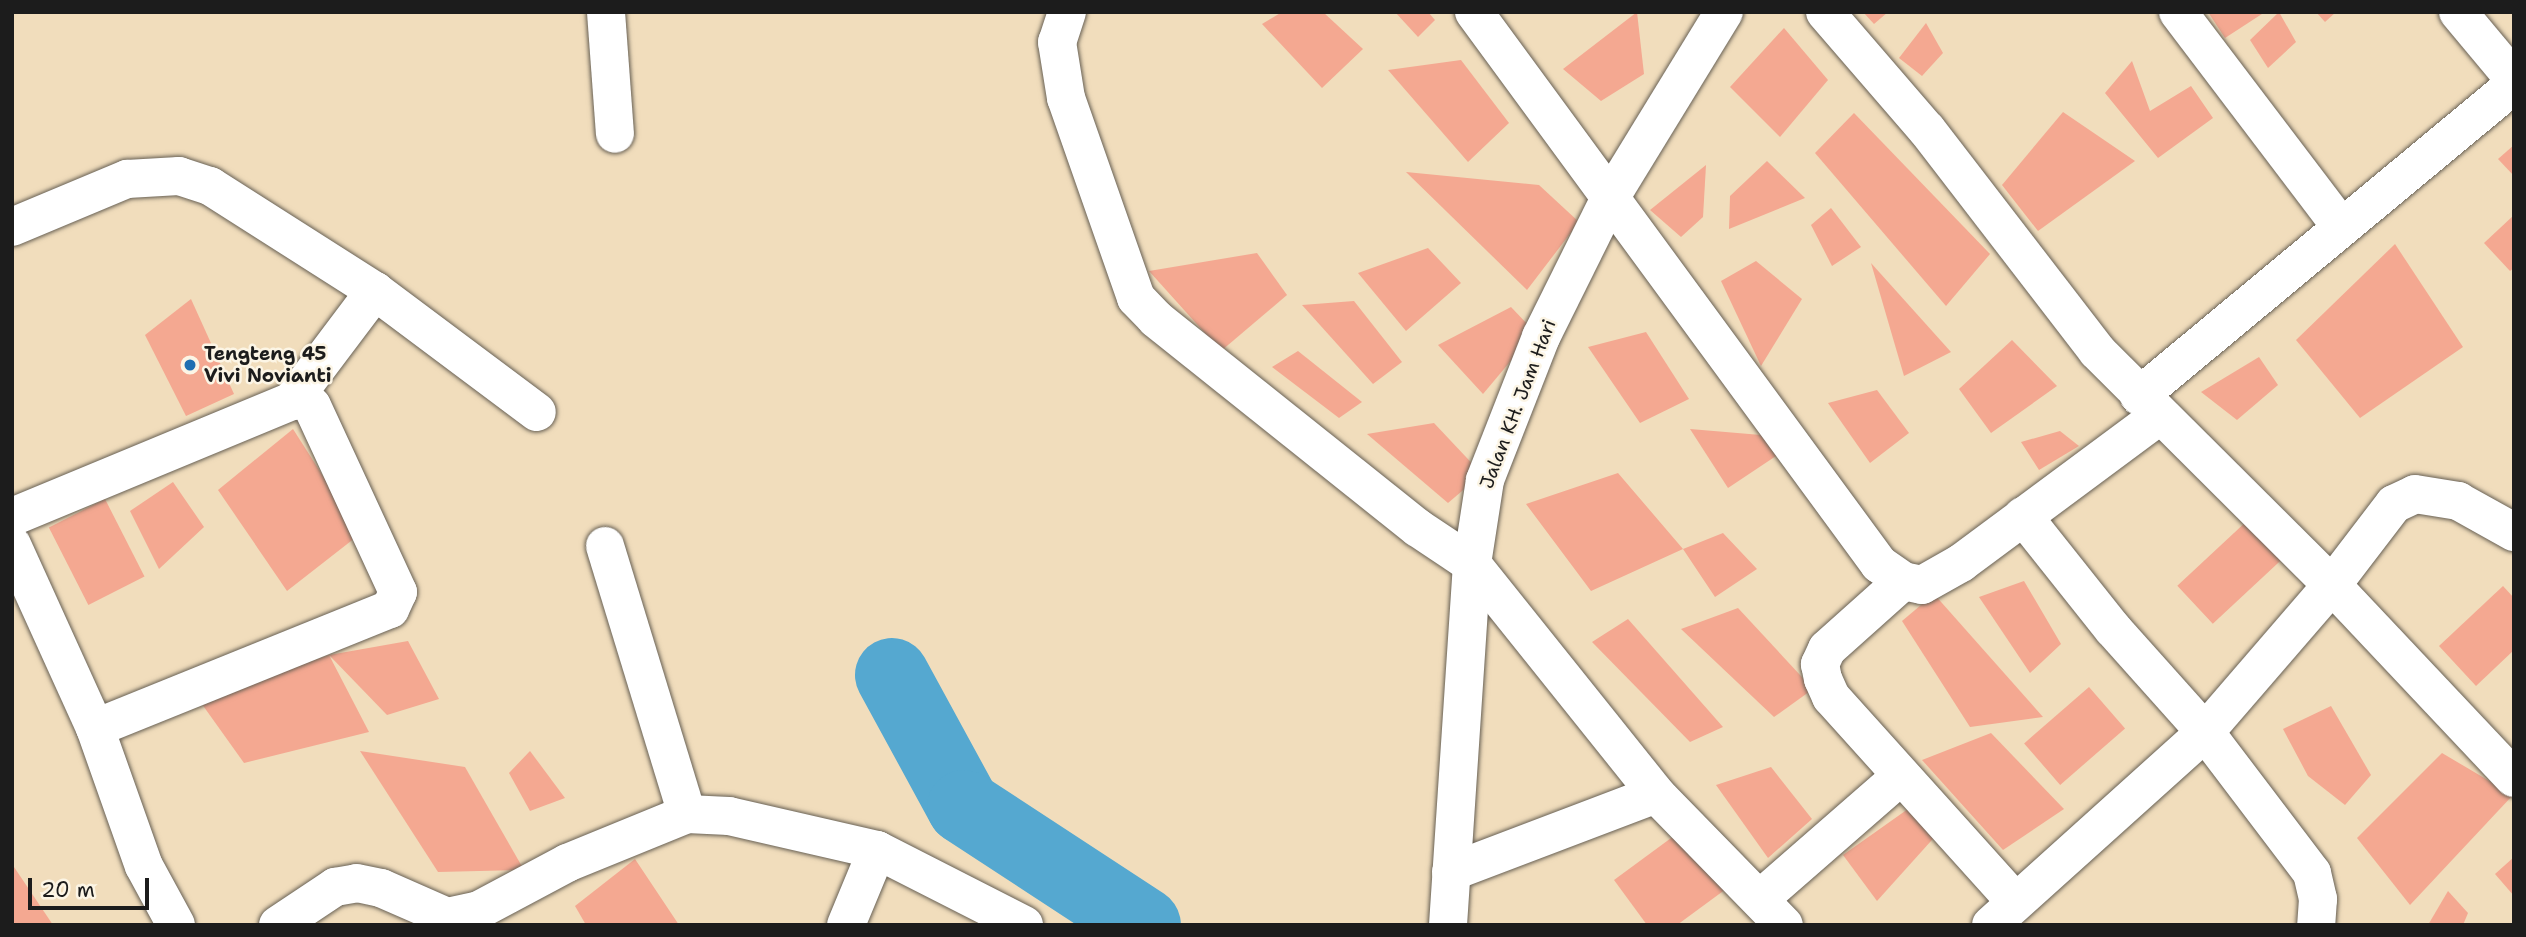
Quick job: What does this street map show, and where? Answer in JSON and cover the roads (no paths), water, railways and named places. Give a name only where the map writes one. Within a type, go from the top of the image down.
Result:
[{"type":"street","points":[[606,12],[615,134]]},
{"type":"street","points":[[1067,12],[1056,42],[1066,98],[1136,298],[1156,319],[1396,511],[1472,564],[1656,794],[1773,911],[1901,776]]},
{"type":"street","points":[[1474,12],[1879,565],[1903,581],[1922,584],[1940,575],[2023,516],[2149,406],[2341,228],[2514,85]]},
{"type":"street","name":"Jalan KH. Jam Hari","points":[[1449,897],[1472,564],[1485,480],[1541,337],[1610,198],[1724,12]]},
{"type":"street","points":[[1825,12],[1927,131],[2097,351],[2149,406],[2332,585],[2514,778]]},
{"type":"street","points":[[2178,12],[2341,228]]},
{"type":"street","points":[[2458,12],[2514,79]]},
{"type":"street","points":[[12,227],[127,178],[179,176],[210,186],[375,291],[537,412]]},
{"type":"street","points":[[292,401],[375,291]]},
{"type":"street","points":[[12,517],[292,401],[305,400],[312,406],[398,592],[390,609],[94,728]]},
{"type":"street","points":[[1903,581],[1840,634],[1820,664],[1830,697],[1901,776],[2003,913],[2205,732],[2332,585],[2394,504],[2415,494],[2458,501],[2514,532]]},
{"type":"street","points":[[2023,516],[2113,629],[2205,732],[2312,873],[2318,899],[2316,925]]},
{"type":"street","points":[[12,545],[94,728],[144,866],[176,925]]},
{"type":"street","points":[[605,547],[687,814]]},
{"type":"street","points":[[1449,897],[1656,794]]},
{"type":"street","points":[[278,925],[335,887],[357,883],[381,888],[447,917],[479,910],[567,863],[687,814],[729,816],[877,850],[1024,925]]},
{"type":"street","points":[[846,925],[877,850]]},
{"type":"waterway","points":[[892,675],[964,807],[1144,925]]},
{"type":"place","name":"Tengteng 45 Vivi Novianti","points":[[190,365]]}]
